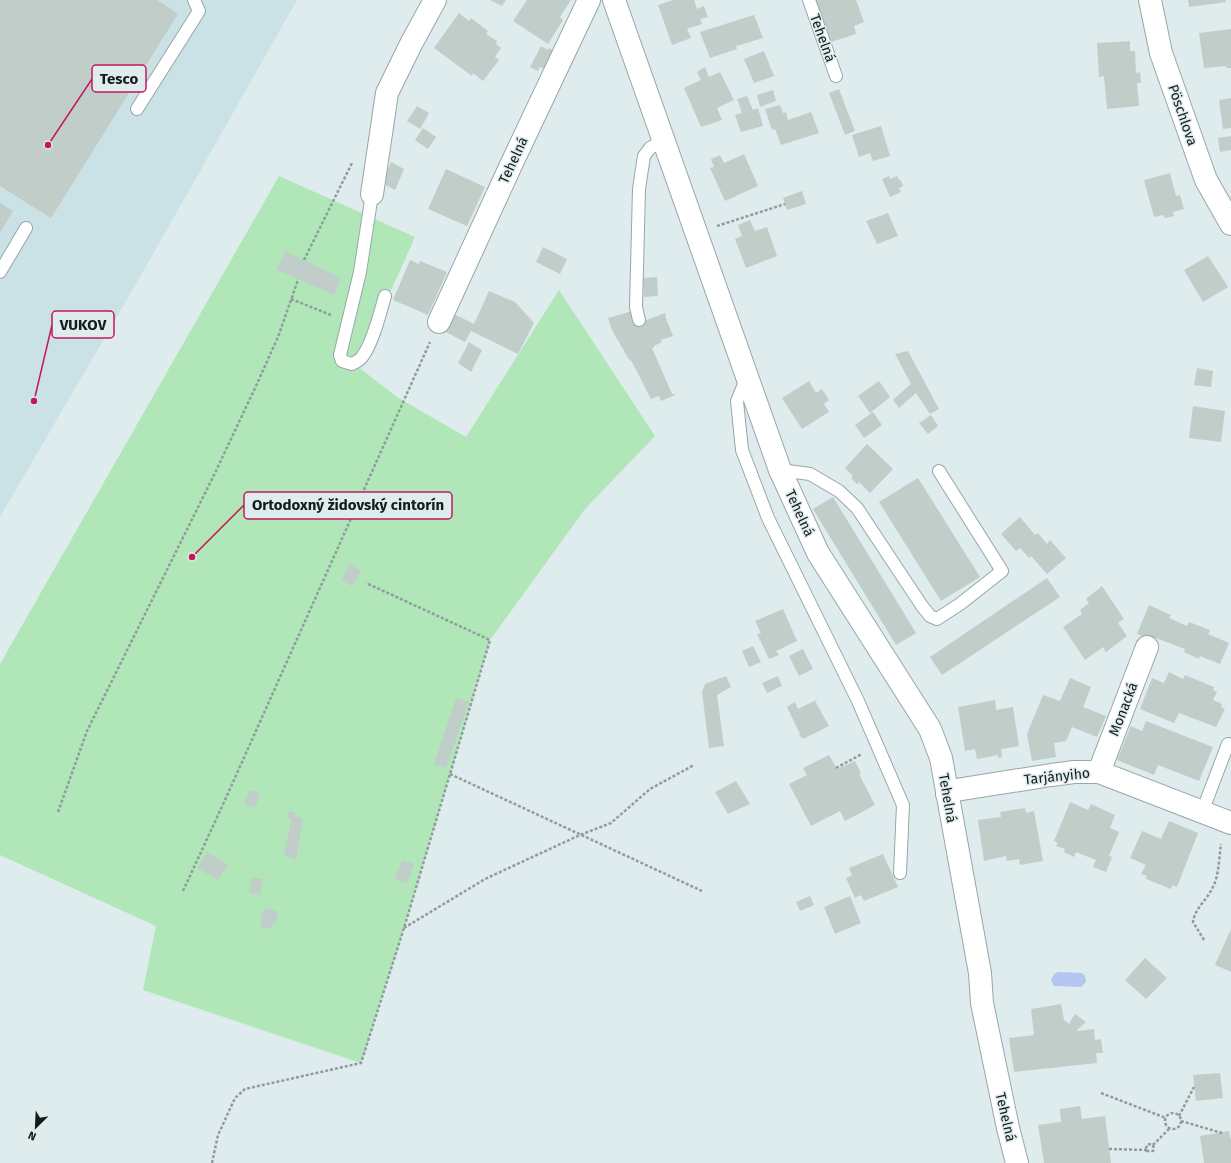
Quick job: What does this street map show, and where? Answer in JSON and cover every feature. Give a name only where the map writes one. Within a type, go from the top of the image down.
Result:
[{"type":"street","points":[[372,194],[387,93],[435,0]]},
{"type":"street","name":"Tehelná","points":[[439,322],[589,0]]},
{"type":"street","name":"Tehelná","points":[[614,0],[780,470],[818,553],[930,729],[941,758],[980,972],[982,1003],[1008,1128],[1017,1163]]},
{"type":"street","name":"Pöschlova","points":[[1150,0],[1161,53],[1206,180],[1231,224]]},
{"type":"street","name":"Monacká","points":[[1099,772],[1147,647]]},
{"type":"street","name":"Tarjányiho","points":[[948,794],[956,790],[1051,775],[1074,772],[1099,772],[1202,812],[1226,833]]},
{"type":"lane","name":"Tehelná","points":[[809,0],[836,76]]},
{"type":"lane","points":[[137,109],[197,5]]},
{"type":"lane","points":[[639,320],[636,307],[639,189],[644,156],[650,148],[664,140]]},
{"type":"lane","points":[[372,194],[360,272],[340,355],[342,361],[352,364],[362,358],[374,331],[385,296]]},
{"type":"lane","points":[[0,272],[26,228]]},
{"type":"lane","points":[[747,377],[737,401],[742,450],[768,518],[842,667],[903,805],[900,873]]},
{"type":"lane","name":"Tehelná","points":[[780,470],[810,474],[839,491],[853,504],[922,606],[930,616],[937,619],[960,604],[1002,571],[939,471]]},
{"type":"lane","points":[[1202,812],[1228,744],[1231,745]]},
{"type":"path","points":[[304,260],[352,162]]},
{"type":"path","points":[[711,228],[785,204]]},
{"type":"path","points":[[58,812],[87,731],[114,679],[256,386],[278,337],[298,280]]},
{"type":"path","points":[[291,299],[348,322]]},
{"type":"path","points":[[183,891],[439,322]]},
{"type":"path","points":[[212,1163],[218,1135],[235,1098],[244,1089],[361,1063],[404,928],[490,640],[366,584]]},
{"type":"path","points":[[836,768],[877,745]]},
{"type":"path","points":[[404,928],[485,879],[580,835],[611,823],[650,789],[694,765]]},
{"type":"path","points":[[450,774],[702,891]]},
{"type":"path","points":[[1204,940],[1193,922],[1194,915],[1209,895],[1214,885],[1226,833]]},
{"type":"path","points":[[1179,1116],[1194,1087]]},
{"type":"path","points":[[1101,1093],[1166,1118]]},
{"type":"path","points":[[1109,1149],[1153,1151],[1153,1145],[1169,1129],[1177,1128],[1181,1124],[1179,1116],[1174,1113],[1169,1114],[1166,1118],[1165,1122],[1169,1129]]},
{"type":"path","points":[[1181,1121],[1222,1133]]},
{"type":"path","points":[[1147,1150],[1146,1148],[1148,1144],[1153,1145]]},
{"type":"shaded area","points":[[0,0],[297,0],[136,284],[0,517]]},
{"type":"green space","points":[[279,176],[415,237],[357,366],[397,397],[466,437],[559,290],[655,436],[585,509],[490,640],[404,928],[361,1063],[143,990],[156,926],[0,855],[0,664]]},
{"type":"water","points":[[1058,972],[1082,973],[1085,976],[1086,982],[1081,987],[1054,986],[1051,980],[1054,974]]},
{"type":"building","points":[[0,0],[157,0],[178,14],[51,218],[0,186]]},
{"type":"building","points":[[490,0],[506,0],[502,6]]},
{"type":"building","points":[[527,0],[571,0],[560,17],[563,20],[548,44],[513,21]]},
{"type":"building","points":[[673,0],[694,0],[697,9],[704,6],[708,17],[700,19],[702,24],[687,29],[691,38],[672,45],[658,5]]},
{"type":"building","points":[[816,0],[856,0],[864,22],[854,26],[856,34],[831,42]]},
{"type":"building","points":[[1188,0],[1226,0],[1226,2],[1189,7]]},
{"type":"building","points":[[459,13],[469,21],[471,18],[488,31],[486,34],[497,41],[496,44],[501,48],[495,57],[499,60],[483,81],[473,73],[472,76],[434,48]]},
{"type":"building","points":[[754,15],[763,38],[736,46],[737,49],[710,58],[700,32]]},
{"type":"building","points":[[1231,29],[1231,68],[1227,68],[1226,66],[1204,68],[1199,33]]},
{"type":"building","points":[[1130,41],[1130,51],[1135,51],[1136,73],[1140,72],[1141,83],[1137,83],[1139,106],[1107,109],[1104,76],[1099,77],[1097,43]]},
{"type":"building","points":[[541,46],[548,50],[549,48],[557,52],[547,70],[540,67],[538,71],[530,67]]},
{"type":"building","points":[[764,51],[774,76],[754,83],[744,59]]},
{"type":"building","points":[[705,67],[709,77],[720,72],[734,100],[717,108],[722,120],[701,127],[684,88],[701,80],[697,72]]},
{"type":"building","points":[[839,89],[855,131],[845,135],[829,93]]},
{"type":"building","points":[[773,90],[776,101],[760,107],[757,95]]},
{"type":"building","points":[[747,96],[753,110],[758,108],[763,126],[741,132],[735,115],[742,113],[737,99]]},
{"type":"building","points":[[1231,98],[1231,128],[1223,129],[1219,100]]},
{"type":"building","points":[[780,105],[783,113],[786,112],[788,120],[811,112],[819,133],[781,145],[775,129],[772,130],[765,109]]},
{"type":"building","points":[[417,106],[429,113],[420,129],[407,121]]},
{"type":"building","points":[[881,126],[890,156],[873,161],[870,153],[859,157],[852,135]]},
{"type":"building","points":[[423,128],[436,137],[428,149],[415,140]]},
{"type":"building","points":[[1231,136],[1231,150],[1220,152],[1218,138]]},
{"type":"building","points":[[744,154],[758,186],[725,201],[710,168],[714,167],[711,159],[720,155],[724,163]]},
{"type":"building","points":[[391,162],[404,169],[395,190],[382,183]]},
{"type":"building","points":[[446,169],[485,187],[467,226],[428,209]]},
{"type":"building","points":[[1170,173],[1176,196],[1180,195],[1184,209],[1173,212],[1174,216],[1165,218],[1164,215],[1154,217],[1144,180]]},
{"type":"building","points":[[889,176],[890,179],[897,176],[903,186],[899,188],[901,192],[890,197],[882,179]]},
{"type":"building","points":[[802,191],[806,204],[787,210],[783,198]]},
{"type":"building","points":[[0,203],[13,211],[0,233]]},
{"type":"building","points":[[888,213],[898,236],[877,244],[866,221]]},
{"type":"building","points":[[750,220],[755,231],[767,227],[777,256],[746,268],[735,239],[742,236],[738,225]]},
{"type":"building","points":[[543,247],[567,259],[560,274],[536,262]]},
{"type":"building","points":[[285,251],[341,278],[334,295],[277,270]]},
{"type":"building","points":[[1208,256],[1228,287],[1203,302],[1184,270]]},
{"type":"building","points":[[410,260],[419,264],[420,261],[447,272],[428,315],[393,300]]},
{"type":"building","points":[[657,277],[658,296],[644,297],[643,278]]},
{"type":"building","points":[[489,291],[515,302],[534,323],[518,354],[471,331],[465,342],[444,331],[452,313],[474,324]]},
{"type":"building","points":[[632,311],[636,324],[665,313],[673,336],[661,340],[662,342],[652,348],[672,394],[675,394],[661,401],[659,396],[651,399],[632,362],[628,358],[612,330],[608,318]]},
{"type":"building","points":[[469,342],[482,350],[471,372],[458,363]]},
{"type":"building","points":[[908,351],[939,409],[930,414],[916,393],[899,408],[893,400],[911,384],[895,354]]},
{"type":"building","points":[[1197,368],[1213,371],[1211,387],[1194,385]]},
{"type":"building","points":[[809,381],[816,393],[822,389],[829,400],[824,404],[829,412],[802,429],[782,398]]},
{"type":"building","points":[[879,381],[890,397],[870,413],[858,396]]},
{"type":"building","points":[[1193,406],[1225,411],[1221,442],[1189,438]]},
{"type":"building","points":[[873,412],[882,425],[864,438],[855,425]]},
{"type":"building","points":[[931,415],[938,426],[928,434],[919,423]]},
{"type":"building","points":[[867,444],[893,469],[870,493],[859,482],[857,484],[851,478],[853,476],[845,468]]},
{"type":"building","points":[[918,478],[980,577],[941,601],[879,502]]},
{"type":"building","points":[[833,497],[916,633],[896,645],[813,509]]},
{"type":"building","points":[[1020,517],[1035,535],[1038,533],[1047,544],[1050,540],[1066,558],[1047,574],[1031,556],[1029,558],[1020,548],[1016,551],[1001,534]]},
{"type":"building","points":[[350,564],[361,571],[352,586],[341,580]]},
{"type":"building","points":[[1047,578],[1060,597],[942,675],[930,657]]},
{"type":"building","points":[[1102,586],[1124,619],[1118,623],[1127,636],[1106,652],[1103,647],[1085,660],[1063,627],[1082,614],[1080,610],[1089,603],[1086,599]]},
{"type":"building","points":[[1149,605],[1171,615],[1169,618],[1187,626],[1189,622],[1210,630],[1208,634],[1229,643],[1220,664],[1200,656],[1199,659],[1184,652],[1185,649],[1153,637],[1152,640],[1137,634]]},
{"type":"building","points":[[783,609],[797,641],[776,651],[779,655],[769,659],[757,634],[761,633],[755,621]]},
{"type":"building","points":[[753,646],[761,662],[749,667],[742,651]]},
{"type":"building","points":[[803,649],[813,669],[799,676],[789,656]]},
{"type":"building","points":[[1169,672],[1183,679],[1185,675],[1214,687],[1213,690],[1217,692],[1213,700],[1222,704],[1221,707],[1225,709],[1216,727],[1179,713],[1174,723],[1140,709],[1152,678],[1164,683]]},
{"type":"building","points":[[726,676],[731,687],[717,695],[724,746],[709,748],[702,692],[705,684]]},
{"type":"building","points":[[778,676],[782,686],[767,693],[762,683]]},
{"type":"building","points":[[1070,678],[1091,687],[1083,707],[1106,716],[1097,737],[1072,727],[1066,741],[1054,743],[1056,757],[1032,761],[1027,734],[1043,695],[1060,701]]},
{"type":"building","points":[[456,698],[469,702],[446,768],[434,764]]},
{"type":"building","points":[[816,700],[817,701],[815,701],[829,726],[803,739],[799,735],[800,734],[787,707],[795,702],[798,709]]},
{"type":"building","points":[[995,700],[996,710],[1013,707],[1019,746],[1001,749],[1002,757],[998,758],[998,755],[977,759],[975,749],[965,751],[958,707]]},
{"type":"building","points":[[1146,721],[1213,747],[1199,781],[1158,765],[1154,775],[1117,760],[1131,726],[1142,731]]},
{"type":"building","points":[[829,755],[837,769],[855,761],[861,773],[859,774],[875,805],[845,821],[840,811],[811,826],[789,784],[807,775],[803,768]]},
{"type":"building","points":[[736,781],[750,804],[728,814],[715,792]]},
{"type":"building","points":[[249,790],[260,793],[255,808],[244,804]]},
{"type":"building","points":[[1070,802],[1088,810],[1091,804],[1115,815],[1110,828],[1119,832],[1109,856],[1112,857],[1106,872],[1093,867],[1096,860],[1076,852],[1074,857],[1064,852],[1065,849],[1056,846],[1058,843],[1054,841]]},
{"type":"building","points":[[1025,808],[1026,813],[1034,811],[1043,861],[1020,865],[1019,859],[1007,861],[1006,856],[984,861],[978,820],[1001,817],[1000,812]]},
{"type":"building","points":[[289,811],[296,813],[294,816],[303,819],[296,860],[284,856],[291,820],[287,817]]},
{"type":"building","points":[[1169,821],[1198,833],[1177,887],[1172,885],[1171,889],[1146,879],[1147,876],[1141,874],[1146,865],[1130,858],[1142,831],[1161,839]]},
{"type":"building","points":[[207,852],[228,865],[218,880],[197,868]]},
{"type":"building","points":[[883,854],[898,887],[864,901],[861,895],[855,898],[846,878],[852,875],[849,868]]},
{"type":"building","points":[[402,860],[414,864],[407,883],[395,879]]},
{"type":"building","points":[[252,877],[263,879],[260,895],[249,893]]},
{"type":"building","points":[[810,896],[814,905],[800,911],[796,902]]},
{"type":"building","points":[[850,896],[861,923],[835,934],[824,907]]},
{"type":"building","points":[[264,908],[278,911],[276,923],[273,923],[271,929],[260,927]]},
{"type":"building","points":[[1231,929],[1231,972],[1215,965]]},
{"type":"building","points":[[1145,958],[1167,978],[1146,999],[1125,980]]},
{"type":"building","points":[[1061,1004],[1064,1020],[1069,1024],[1075,1014],[1086,1022],[1077,1030],[1078,1031],[1094,1029],[1095,1040],[1101,1039],[1103,1053],[1096,1053],[1097,1063],[1014,1072],[1009,1038],[1034,1035],[1031,1009]]},
{"type":"building","points":[[1220,1073],[1223,1098],[1196,1101],[1193,1075]]},
{"type":"building","points":[[1080,1106],[1082,1119],[1105,1116],[1111,1163],[1044,1163],[1038,1125],[1061,1122],[1060,1109]]},
{"type":"building","points":[[1229,1131],[1231,1141],[1231,1163],[1204,1163],[1200,1136]]},
{"type":"place","name":"Tesco","points":[[48,145]]},
{"type":"place","name":"VUKOV","points":[[34,401]]},
{"type":"place","name":"Ortodoxný židovský cintorín","points":[[192,557]]}]
